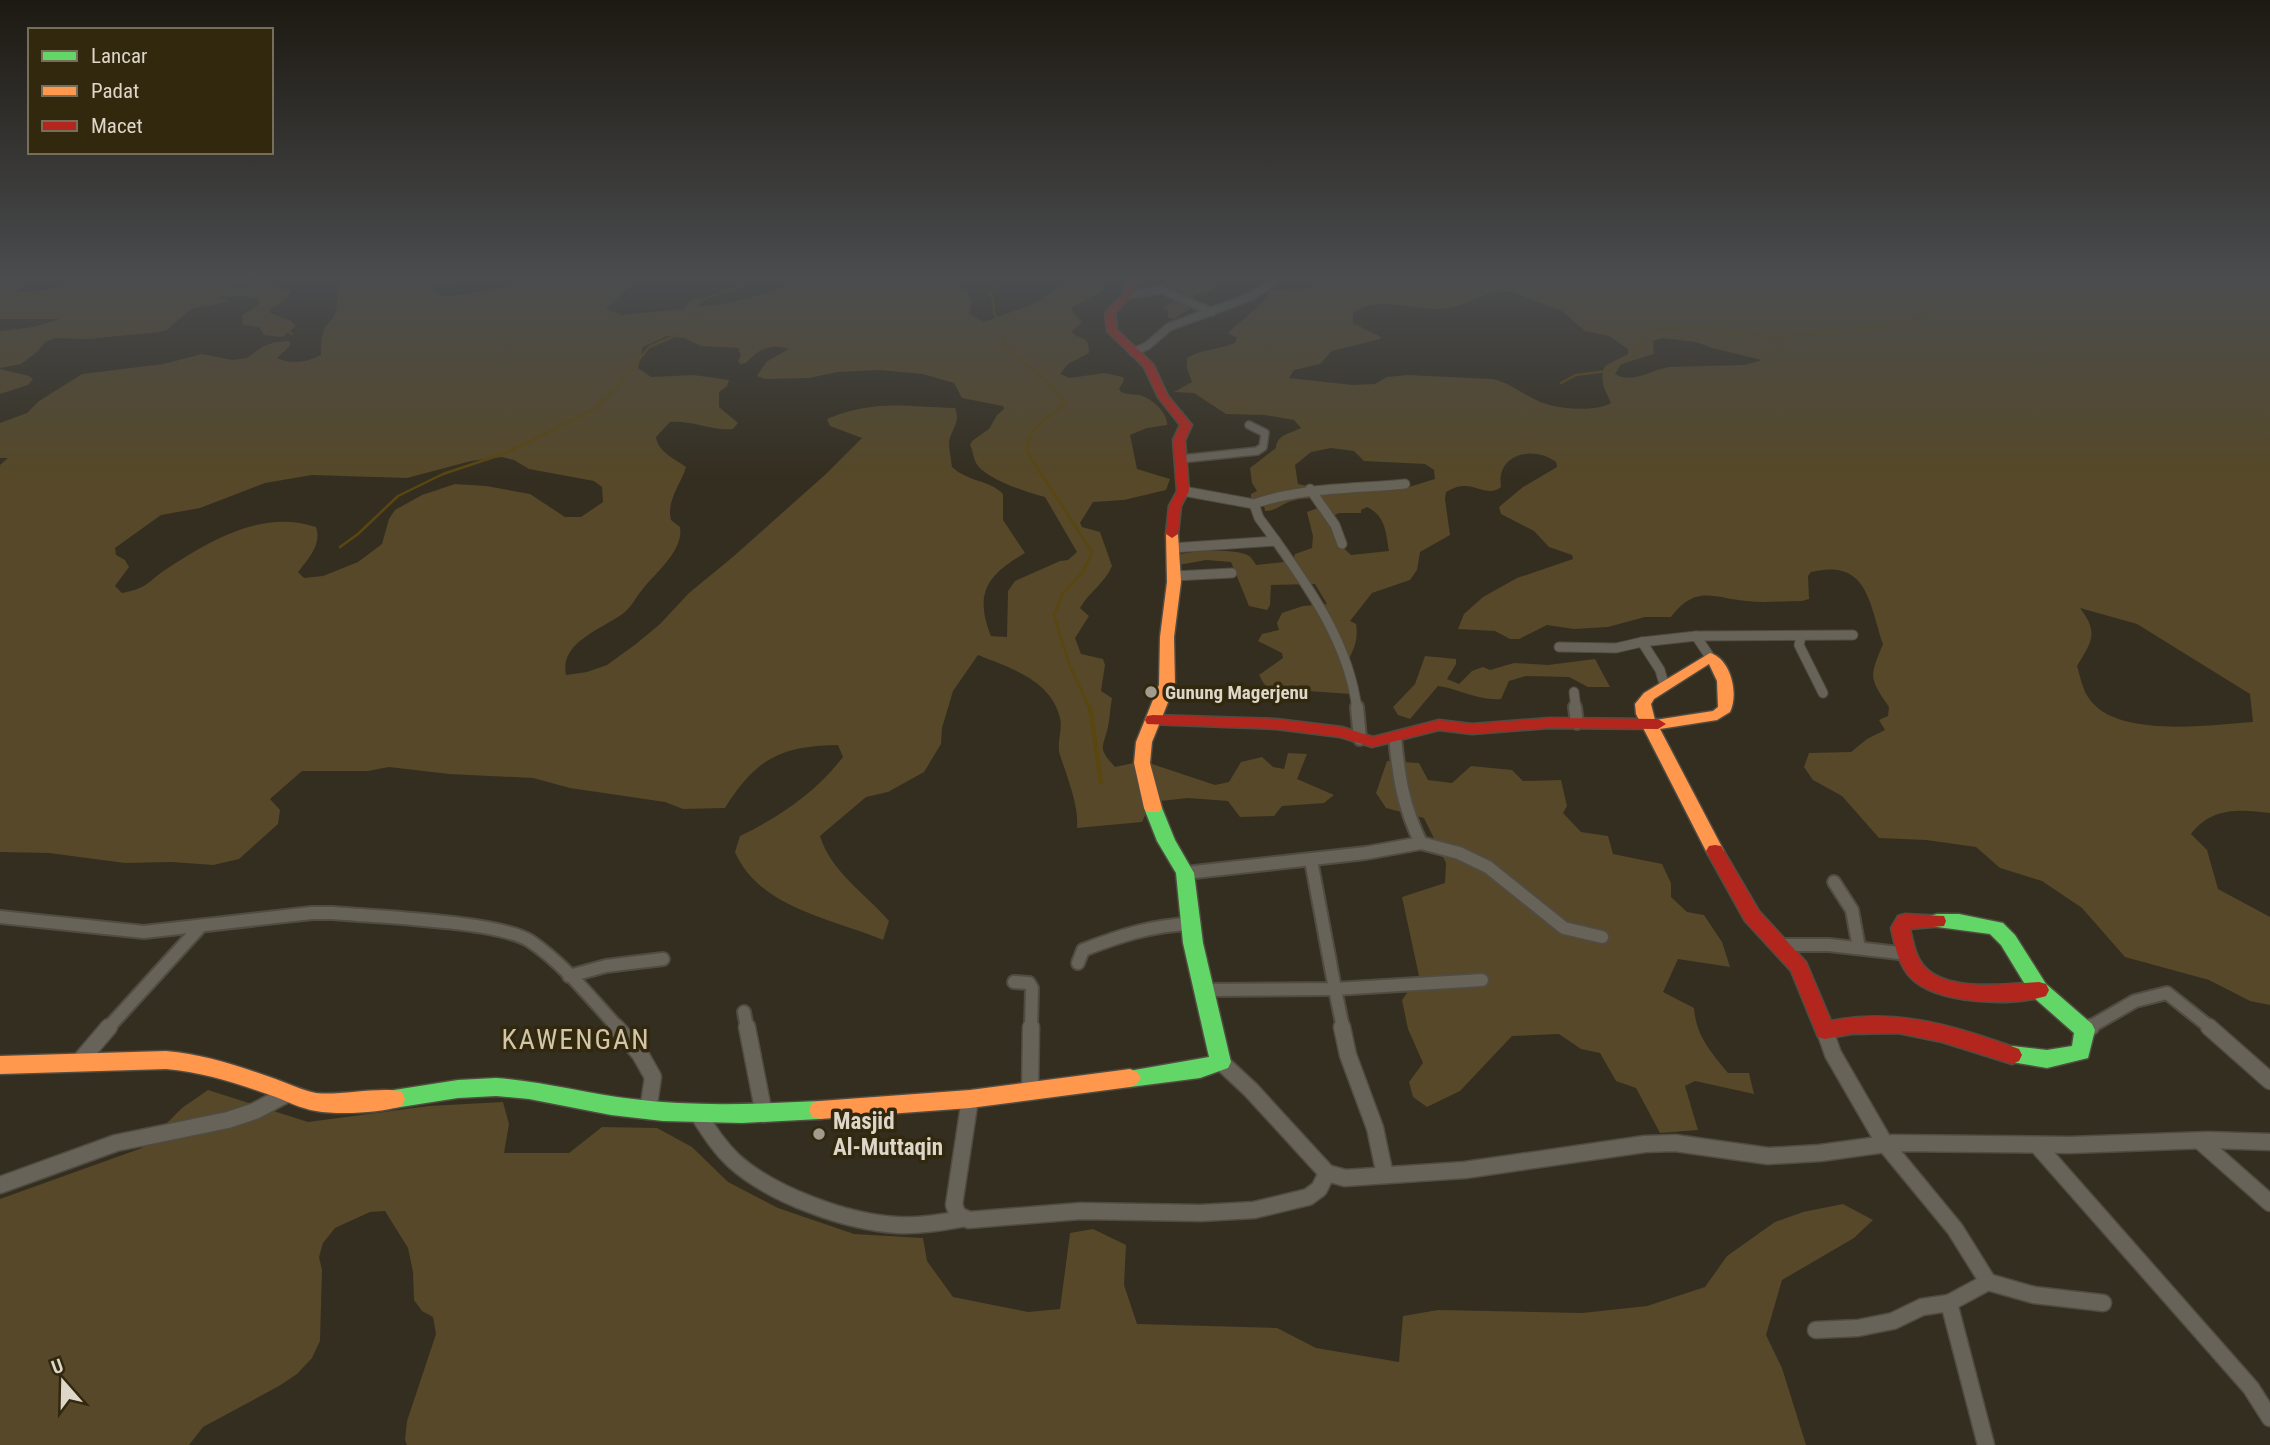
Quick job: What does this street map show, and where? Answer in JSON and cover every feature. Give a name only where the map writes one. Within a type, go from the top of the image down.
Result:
[{"type":"main road","points":[[0,1065],[126,1060],[189,1062],[247,1078],[287,1094],[316,1102],[339,1104],[478,1087],[512,1088],[648,1111],[764,1114],[970,1099],[1200,1069],[1221,1062],[1191,925],[1185,873],[1166,841],[1147,788],[1142,763],[1144,742],[1167,685],[1167,637],[1174,576],[1171,548],[1175,506],[1183,491],[1179,440],[1185,431],[1185,421],[1163,397],[1149,366],[1124,343]]},
{"type":"main road","points":[[1153,720],[1276,724],[1342,732],[1372,741],[1395,738],[1439,725],[1472,729],[1577,723],[1652,725],[1709,716],[1725,709],[1727,684],[1719,666],[1710,657],[1664,684],[1643,704],[1647,721],[1652,725],[1723,866],[1757,923],[1780,945],[1808,979],[1825,1031],[1871,1021],[1898,1022],[2029,1058],[2064,1060],[2081,1052],[2085,1030],[2039,990],[2008,940],[1992,926],[1927,919],[1905,921],[1900,928],[1908,954],[1919,975],[1929,982],[1961,990],[2039,990]]},
{"type":"street","points":[[1133,352],[1150,343]]},
{"type":"street","points":[[1181,459],[1257,451],[1263,447],[1265,433],[1249,425]]},
{"type":"street","points":[[1183,491],[1254,504],[1310,489],[1405,484]]},
{"type":"street","points":[[1310,489],[1335,525],[1342,544]]},
{"type":"street","points":[[1254,504],[1254,509],[1337,638],[1349,668],[1357,701],[1360,738]]},
{"type":"street","points":[[1171,548],[1276,541]]},
{"type":"street","points":[[1174,576],[1232,573]]},
{"type":"street","points":[[1559,647],[1616,648],[1696,636],[1761,633],[1801,637],[1853,635]]},
{"type":"street","points":[[1696,636],[1710,657]]},
{"type":"street","points":[[1801,637],[1799,645],[1823,693]]},
{"type":"street","points":[[1642,642],[1660,670],[1664,684]]},
{"type":"street","points":[[1574,692],[1577,723]]},
{"type":"street","points":[[1395,738],[1400,787],[1407,814],[1421,843]]},
{"type":"street","points":[[1185,873],[1269,862],[1311,860],[1421,843],[1451,850],[1488,867],[1564,928],[1602,937]]},
{"type":"street","points":[[1311,860],[1349,1055],[1374,1128],[1385,1175]]},
{"type":"street","points":[[1834,882],[1852,910],[1859,948]]},
{"type":"street","points":[[0,917],[144,932],[312,913],[359,914],[500,931],[527,940],[569,976],[618,1028],[650,1070],[654,1085],[648,1111]]},
{"type":"street","points":[[1078,962],[1083,950],[1124,933],[1145,928],[1191,925]]},
{"type":"street","points":[[80,1061],[135,996],[200,927]]},
{"type":"street","points":[[1780,945],[1859,948],[1908,954]]},
{"type":"street","points":[[569,976],[606,966],[663,959]]},
{"type":"street","points":[[1204,990],[1335,989],[1482,979]]},
{"type":"street","points":[[1014,982],[1029,983],[1032,988],[1030,1092]]},
{"type":"street","points":[[2085,1030],[2143,999],[2167,993],[2228,1042],[2270,1081]]},
{"type":"street","points":[[744,1012],[764,1114]]},
{"type":"street","points":[[1825,1031],[1833,1054],[1885,1144],[1955,1229],[1988,1282],[2034,1295],[2103,1303]]},
{"type":"street","points":[[1221,1062],[1260,1099],[1326,1173],[1345,1178],[1534,1162],[1645,1144],[1675,1143],[1768,1156],[1885,1144],[2037,1145],[2200,1140],[2270,1142]]},
{"type":"street","points":[[0,1185],[116,1143],[228,1120],[255,1111],[287,1094]]},
{"type":"street","points":[[961,1219],[956,1214],[954,1205],[970,1099]]},
{"type":"street","points":[[698,1114],[715,1142],[735,1163],[769,1185],[853,1220],[887,1225],[934,1225],[961,1219],[973,1221],[1092,1211],[1232,1211],[1259,1208],[1303,1200],[1314,1195],[1325,1181],[1326,1173]]},
{"type":"street","points":[[2200,1140],[2270,1203]]},
{"type":"street","points":[[2037,1145],[2251,1388],[2270,1418]]},
{"type":"street","points":[[1816,1331],[1893,1321],[1922,1307],[1949,1303],[1988,1282]]},
{"type":"street","points":[[1949,1303],[1986,1445]]},
{"type":"shaded area","points":[[0,343],[44,343],[21,364],[0,368]]},
{"type":"shaded area","points":[[271,343],[290,343],[277,358],[282,360],[299,362],[321,355],[322,343],[651,343],[643,347],[638,368],[651,377],[694,375],[729,380],[727,386],[719,392],[719,407],[738,423],[733,429],[670,422],[656,437],[663,451],[686,467],[670,513],[671,520],[680,527],[678,545],[627,610],[585,637],[569,653],[566,675],[607,665],[636,644],[660,624],[689,593],[827,473],[862,438],[830,426],[827,419],[860,409],[876,406],[955,408],[956,422],[949,442],[952,467],[1003,494],[1003,520],[1025,553],[1001,569],[987,587],[984,608],[991,636],[1007,637],[1008,591],[1015,581],[1068,560],[1077,552],[1045,497],[996,479],[975,461],[970,445],[972,441],[989,429],[1004,409],[1003,406],[962,398],[954,383],[923,374],[879,370],[838,372],[809,378],[765,379],[757,376],[766,362],[789,349],[777,346],[765,348],[746,363],[740,364],[738,361],[741,355],[738,348],[696,343],[1088,343],[1089,353],[1068,364],[1060,374],[1070,378],[1104,373],[1123,377],[1119,389],[1121,392],[1149,399],[1158,407],[1167,420],[1167,425],[1147,428],[1130,435],[1137,469],[1170,479],[1166,490],[1124,500],[1093,502],[1080,523],[1082,527],[1100,532],[1112,566],[1080,608],[1089,616],[1075,638],[1081,654],[1103,659],[1105,665],[1101,691],[1112,698],[1103,744],[1106,755],[1115,767],[1138,762],[1149,763],[1215,785],[1229,782],[1241,762],[1262,757],[1273,767],[1284,769],[1288,753],[1307,754],[1297,779],[1334,795],[1324,803],[1282,806],[1274,816],[1240,817],[1228,801],[1188,798],[1151,802],[1142,822],[1077,828],[1074,801],[1059,750],[1061,723],[1055,705],[1048,694],[1028,677],[978,655],[953,691],[942,728],[941,744],[924,772],[888,792],[866,797],[820,836],[825,849],[840,871],[889,921],[883,940],[821,918],[779,899],[746,871],[735,852],[740,836],[783,812],[821,782],[843,757],[838,745],[800,748],[771,758],[736,791],[725,808],[683,809],[665,802],[570,788],[533,778],[449,774],[389,767],[368,771],[302,771],[270,799],[280,810],[278,824],[239,859],[213,865],[125,863],[49,853],[0,852],[0,465],[8,458],[0,458],[0,423],[27,413],[39,401],[82,374],[163,364],[202,354],[232,360],[247,358]],"holes":[[[502,457],[514,460],[529,469],[594,481],[602,487],[603,502],[581,517],[565,517],[530,494],[486,486],[455,484],[422,495],[395,510],[389,519],[382,544],[358,562],[323,576],[304,578],[298,572],[316,546],[316,527],[296,522],[277,522],[238,530],[220,538],[185,557],[138,589],[122,593],[115,586],[129,567],[125,560],[116,555],[115,548],[161,515],[200,508],[265,483],[312,475],[407,478],[471,461]]]},
{"type":"shaded area","points":[[1234,343],[1362,343],[1332,351],[1320,364],[1294,370],[1289,378],[1353,385],[1375,384],[1387,377],[1408,375],[1492,379],[1553,406],[1584,409],[1611,403],[1605,389],[1603,372],[1605,366],[1628,354],[1628,349],[1620,343],[1653,343],[1654,354],[1621,364],[1615,374],[1629,378],[1669,367],[1744,365],[1762,360],[1700,343],[2270,343],[2270,813],[2237,811],[2217,814],[2199,825],[2191,834],[2207,850],[2218,889],[2270,917],[2270,1005],[2250,1001],[2209,980],[2125,957],[2082,908],[2042,881],[2000,868],[1976,847],[1926,840],[1879,838],[1842,796],[1813,780],[1804,767],[1809,753],[1851,752],[1867,739],[1885,730],[1879,720],[1888,716],[1889,707],[1873,677],[1883,644],[1874,613],[1863,587],[1855,578],[1844,572],[1830,569],[1811,572],[1808,576],[1809,599],[1802,601],[1753,602],[1706,595],[1689,600],[1671,617],[1645,617],[1608,627],[1574,629],[1547,625],[1519,639],[1510,639],[1495,631],[1458,629],[1464,614],[1483,597],[1517,578],[1573,559],[1572,555],[1549,547],[1534,531],[1501,514],[1499,507],[1523,487],[1557,467],[1556,462],[1547,457],[1527,454],[1510,460],[1501,476],[1501,487],[1496,490],[1463,486],[1446,492],[1450,535],[1420,552],[1417,570],[1410,580],[1372,593],[1350,621],[1356,624],[1357,636],[1344,668],[1351,694],[1308,691],[1296,696],[1278,694],[1264,684],[1259,675],[1283,658],[1282,653],[1258,641],[1262,634],[1279,630],[1277,623],[1282,613],[1303,606],[1327,604],[1315,584],[1271,585],[1270,605],[1267,610],[1249,606],[1231,562],[1206,560],[1179,565],[1175,556],[1190,552],[1224,551],[1250,556],[1256,565],[1293,561],[1295,554],[1312,548],[1313,536],[1307,512],[1326,505],[1321,498],[1303,499],[1265,511],[1264,505],[1251,498],[1251,494],[1257,491],[1252,483],[1250,468],[1276,448],[1281,437],[1301,428],[1294,420],[1265,415],[1226,414],[1194,393],[1174,392],[1192,382],[1187,358]],"holes":[[[1331,448],[1354,451],[1364,461],[1425,464],[1434,470],[1435,479],[1399,490],[1315,493],[1308,486],[1298,484],[1295,465],[1311,452]],[[1367,507],[1382,520],[1389,551],[1351,555],[1336,541],[1327,519],[1339,513],[1361,513],[1361,510]],[[2080,608],[2137,624],[2250,694],[2253,722],[2164,726],[2119,719],[2101,710],[2088,697],[2077,666],[2090,643],[2090,624]]]},
{"type":"shaded area","points":[[0,369],[33,379],[28,385],[0,394]]},
{"type":"shaded area","points":[[1425,656],[1456,659],[1447,679],[1459,684],[1472,671],[1483,667],[1490,670],[1514,663],[1548,665],[1595,659],[1610,687],[1588,687],[1569,677],[1526,676],[1509,681],[1501,699],[1493,699],[1438,686],[1410,719],[1398,715],[1393,707],[1415,684]]},
{"type":"shaded area","points":[[1387,761],[1419,763],[1428,780],[1452,783],[1471,766],[1512,770],[1523,781],[1561,780],[1567,806],[1563,813],[1581,832],[1608,836],[1613,854],[1662,864],[1671,883],[1671,897],[1687,912],[1704,915],[1722,942],[1730,967],[1678,959],[1663,992],[1694,1008],[1698,1027],[1710,1051],[1728,1073],[1749,1073],[1754,1094],[1695,1081],[1685,1086],[1698,1130],[1660,1133],[1636,1088],[1616,1081],[1600,1053],[1581,1049],[1559,1034],[1512,1036],[1460,1091],[1427,1107],[1413,1097],[1409,1082],[1423,1063],[1408,1029],[1402,1000],[1419,976],[1402,897],[1445,883],[1446,863],[1424,818],[1386,808],[1376,793]]},
{"type":"shaded area","points":[[208,1090],[308,1122],[429,1106],[503,1102],[509,1124],[504,1153],[569,1153],[602,1127],[657,1128],[692,1147],[728,1182],[778,1208],[854,1234],[923,1238],[927,1261],[953,1297],[1028,1312],[1060,1309],[1070,1233],[1093,1229],[1126,1245],[1124,1285],[1137,1324],[1277,1328],[1316,1348],[1399,1362],[1403,1316],[1438,1310],[1582,1313],[1647,1306],[1705,1287],[1727,1256],[1775,1222],[1803,1212],[1843,1204],[1873,1220],[1854,1238],[1782,1280],[1766,1335],[1782,1368],[1806,1445],[407,1445],[407,1421],[436,1334],[433,1317],[422,1311],[414,1300],[413,1272],[408,1248],[385,1211],[370,1212],[335,1228],[323,1243],[319,1257],[322,1270],[320,1341],[312,1358],[297,1374],[279,1386],[203,1427],[189,1445],[0,1445],[0,1199],[142,1148],[182,1108]]},
{"type":"waterway","points":[[340,547],[358,534],[398,496],[443,474],[506,453],[595,409],[620,384],[649,347],[657,343]]},
{"type":"waterway","points":[[1004,343],[1004,347],[1046,380],[1065,402],[1035,428],[1027,452],[1092,552],[1083,572],[1063,593],[1054,615],[1069,664],[1090,709]]},
{"type":"waterway","points":[[1561,383],[1576,375],[1607,371],[1637,355],[1641,343]]},
{"type":"waterway","points":[[1090,707],[1101,782]]},
{"type":"traffic: fast","points":[[1130,1078],[1200,1069],[1221,1062],[1193,943],[1185,873],[1166,841],[1153,808]]},
{"type":"traffic: fast","points":[[1937,921],[1959,921],[1996,928],[2008,940],[2039,990],[2085,1030],[2081,1052],[2047,1059],[2012,1055]]},
{"type":"traffic: fast","points":[[394,1099],[458,1089],[496,1087],[663,1112],[742,1114],[820,1110]]},
{"type":"traffic: slow","points":[[1153,808],[1142,763],[1144,742],[1167,685],[1167,637],[1174,582],[1172,534]]},
{"type":"traffic: slow","points":[[1658,724],[1717,715],[1725,709],[1725,681],[1710,657],[1649,696],[1643,704],[1644,714],[1715,851]]},
{"type":"traffic: slow","points":[[0,1065],[166,1060],[189,1062],[247,1078],[316,1102],[394,1099]]},
{"type":"traffic: slow","points":[[820,1110],[970,1099],[1130,1078]]},
{"type":"traffic: jam","points":[[1125,343],[1149,366],[1163,397],[1186,425],[1179,440],[1183,491],[1175,506],[1172,534]]},
{"type":"traffic: jam","points":[[1153,720],[1276,724],[1342,732],[1372,742],[1439,725],[1472,729],[1549,723],[1658,724]]},
{"type":"traffic: jam","points":[[1715,851],[1752,916],[1799,967],[1825,1031],[1851,1025],[1898,1025],[1920,1028],[2012,1055]]},
{"type":"traffic: jam","points":[[1937,921],[1905,921],[1900,928],[1911,963],[1918,973],[1929,981],[1943,987],[1976,992],[2039,990]]},
{"type":"place","name":"Gunung Magerjenu","points":[[1151,692]]},
{"type":"place","name":"Masjid Al-Muttaqin","points":[[819,1134]]},
{"type":"district","name":"KAWENGAN","points":[[576,1039]]}]
